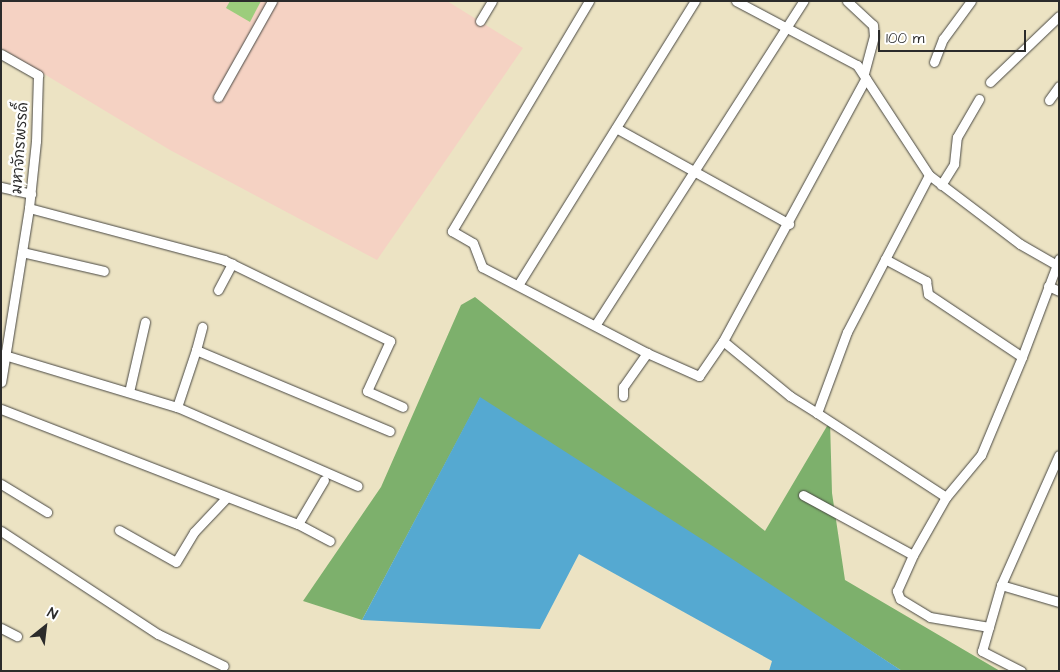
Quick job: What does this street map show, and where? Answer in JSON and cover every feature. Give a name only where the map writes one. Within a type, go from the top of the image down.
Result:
[{"type":"street","points":[[218,97],[272,1]]},
{"type":"street","points":[[480,21],[492,1]]},
{"type":"street","points":[[589,1],[452,228],[453,234],[476,247],[478,264],[596,324],[647,353],[700,376],[723,341],[789,224],[865,76],[874,36],[874,25],[847,1]]},
{"type":"street","points":[[518,285],[695,1]]},
{"type":"street","points":[[736,1],[856,65],[929,175],[941,186],[1020,244],[1057,262],[1022,357],[981,455],[946,497],[912,555],[897,591],[900,599],[930,617],[989,627]]},
{"type":"street","points":[[596,324],[802,1]]},
{"type":"street","points":[[934,62],[943,39],[971,1]]},
{"type":"street","points":[[990,82],[1059,16]]},
{"type":"street","name":"มหาจักรพรรดิ์","points":[[1,54],[38,74],[36,141],[31,194],[3,355],[1,382]]},
{"type":"street","points":[[1049,100],[1059,86]]},
{"type":"street","points":[[941,186],[954,164],[957,137],[980,99]]},
{"type":"street","points":[[616,128],[789,224]]},
{"type":"street","points":[[817,413],[847,332],[929,175]]},
{"type":"street","points":[[1,187],[31,194]]},
{"type":"street","points":[[29,208],[232,264],[390,341],[367,391],[403,407]]},
{"type":"street","points":[[22,252],[104,271]]},
{"type":"street","points":[[885,260],[926,281],[928,294],[1022,357]]},
{"type":"street","points":[[218,290],[232,264]]},
{"type":"street","points":[[1048,286],[1059,291]]},
{"type":"street","points":[[129,392],[145,322]]},
{"type":"street","points":[[177,407],[202,328]]},
{"type":"street","points":[[723,341],[790,396],[946,497]]},
{"type":"street","points":[[196,350],[390,431]]},
{"type":"street","points":[[623,396],[623,387],[647,353]]},
{"type":"street","points":[[3,355],[177,407],[358,486]]},
{"type":"street","points":[[1,409],[226,498],[298,524],[330,541]]},
{"type":"street","points":[[1020,671],[982,651],[1002,584],[1059,455]]},
{"type":"street","points":[[298,524],[324,480]]},
{"type":"street","points":[[1,484],[47,512]]},
{"type":"street","points":[[803,495],[912,555]]},
{"type":"street","points":[[119,530],[176,562],[194,532],[226,498]]},
{"type":"street","points":[[1,530],[158,634],[224,666]]},
{"type":"street","points":[[1002,584],[1059,602]]},
{"type":"street","points":[[1,628],[17,636]]},
{"type":"shaded area","points":[[1,1],[447,1],[523,48],[377,260],[170,150],[1,48]]},
{"type":"green space","points":[[230,1],[261,1],[250,22],[226,8]]},
{"type":"green space","points":[[475,297],[765,531],[830,421],[832,493],[845,580],[1000,671],[902,671],[480,398],[362,620],[303,601],[381,487],[461,305]]},
{"type":"water","points":[[480,397],[714,547],[902,671],[769,671],[772,661],[579,554],[540,629],[362,620]]}]
